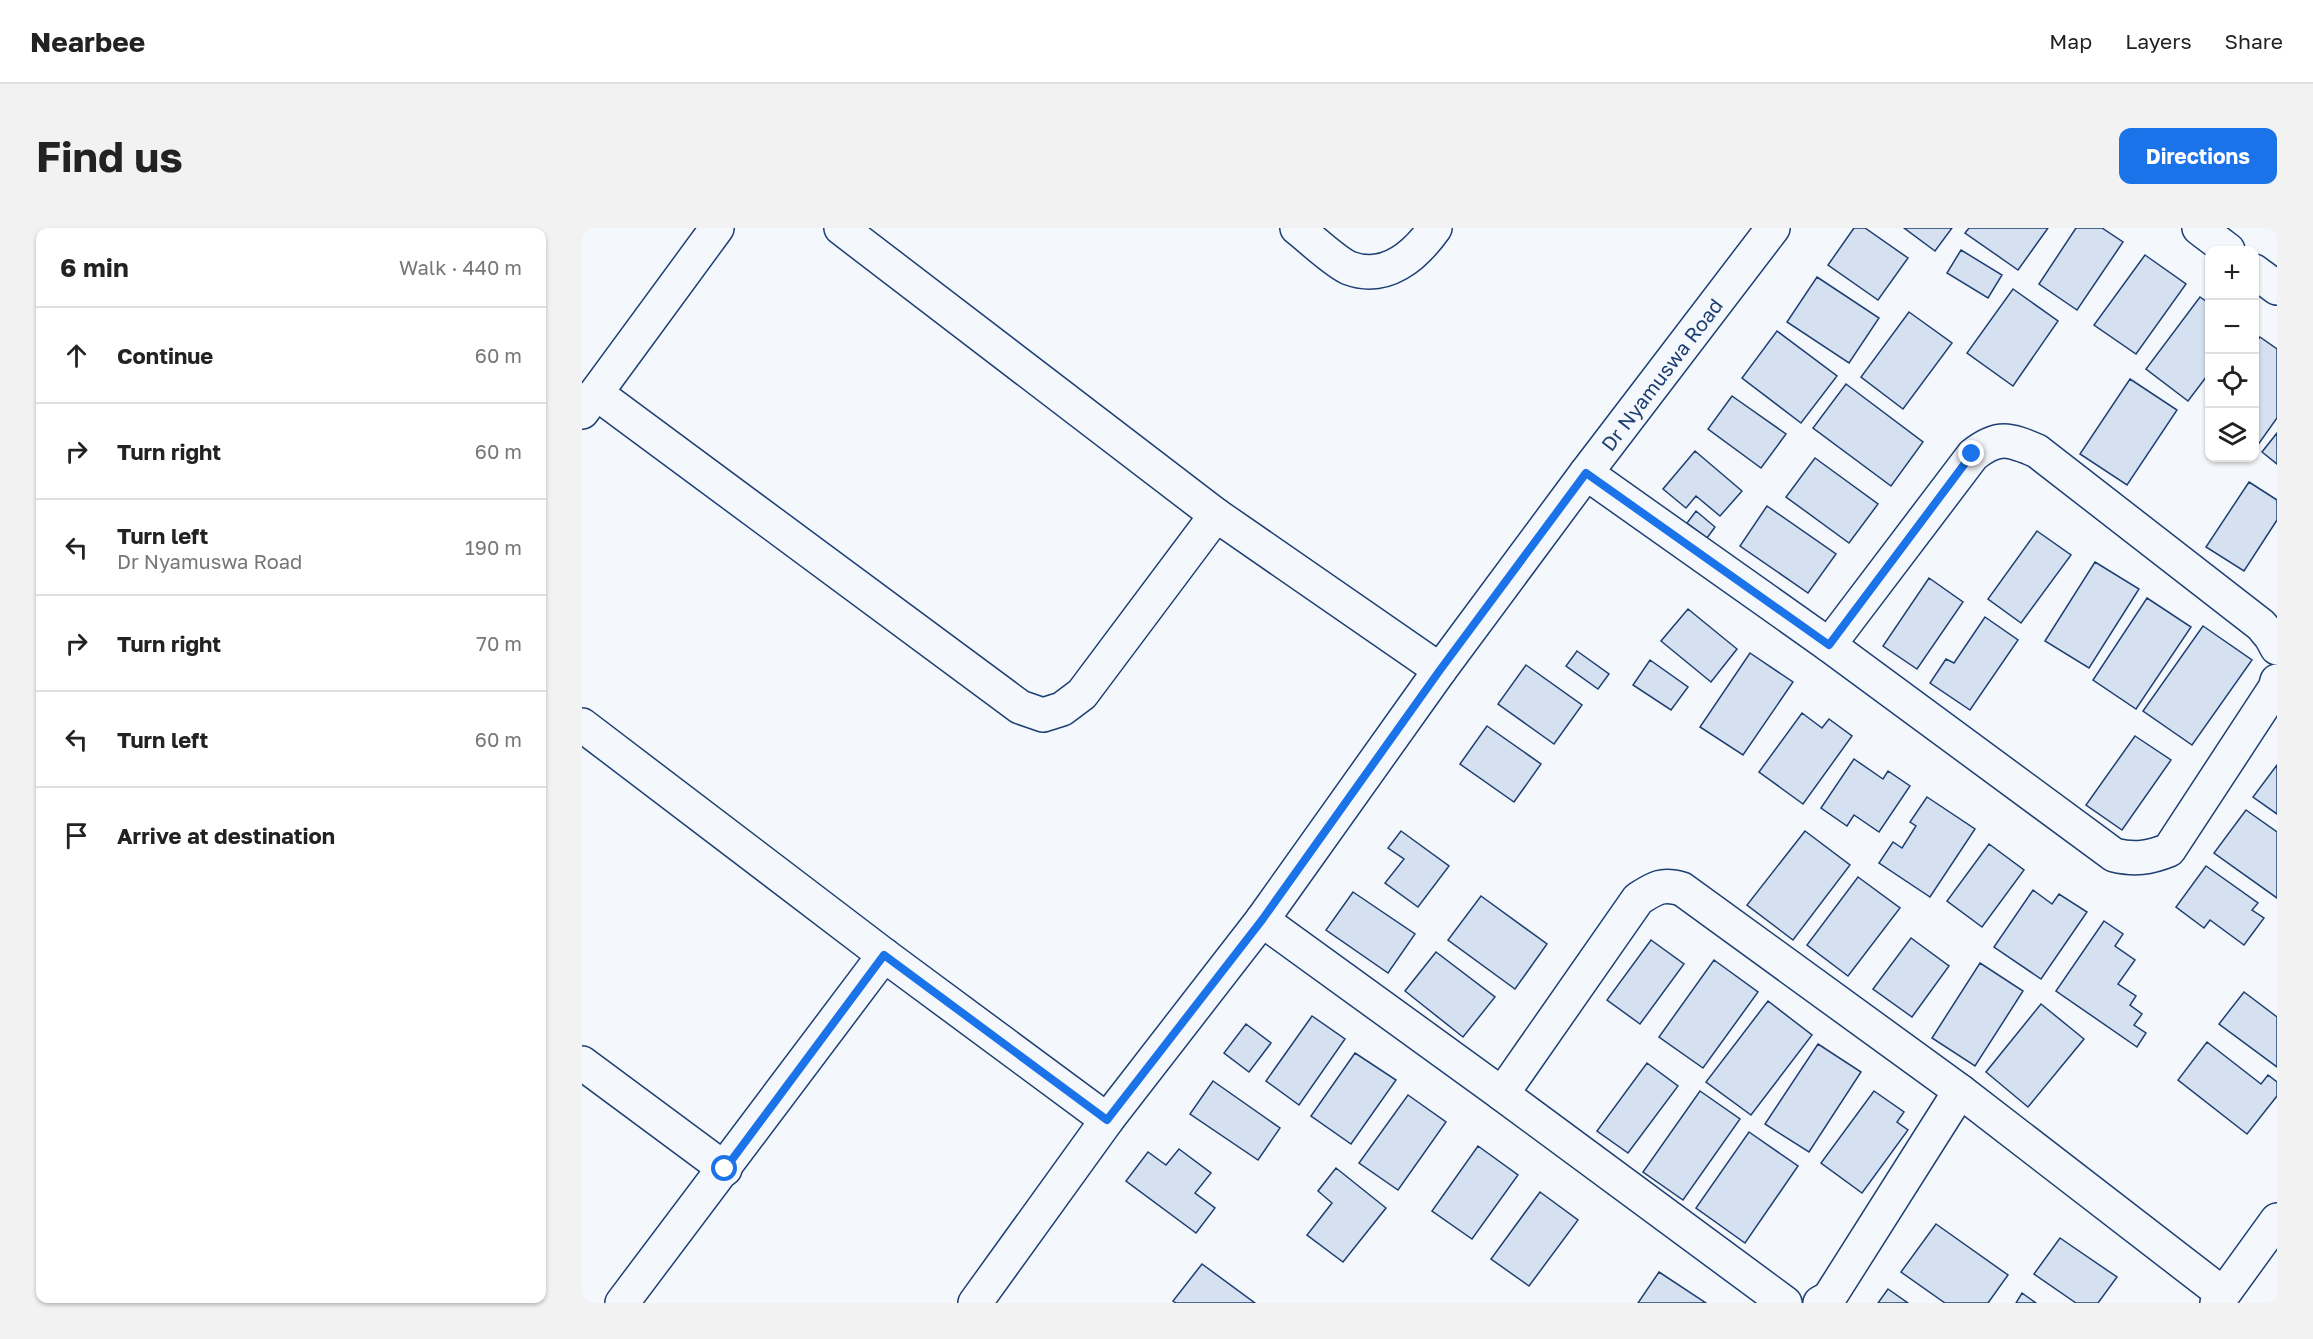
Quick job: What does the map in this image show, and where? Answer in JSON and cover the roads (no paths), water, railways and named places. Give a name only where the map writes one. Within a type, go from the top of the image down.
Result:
[{"type":"street","points":[[717,228],[589,402],[1020,707],[1043,715],[1062,709],[1082,694],[1216,515]]},
{"type":"street","points":[[840,228],[1216,515],[1440,670]]},
{"type":"street","points":[[1297,228],[1348,267],[1374,273],[1400,264],[1423,244],[1435,228]]},
{"type":"street","name":"Dr Nyamuswa Road","points":[[975,1303],[1107,1120],[1262,920],[1440,670],[1586,473],[1773,228]]},
{"type":"street","points":[[2199,228],[2223,246]]},
{"type":"street","points":[[2259,275],[2277,288]]},
{"type":"street","points":[[1829,645],[1972,454],[1987,443],[2005,440],[2037,451],[2260,625],[2277,648]]},
{"type":"street","points":[[1586,473],[1829,645],[2114,855],[2132,859],[2149,858],[2169,849],[2275,688],[2277,681]]},
{"type":"street","points":[[582,725],[884,955],[1107,1120]]},
{"type":"street","points":[[1502,1094],[1638,899],[1653,889],[1668,885],[1682,889],[1960,1091],[2220,1299],[2277,1220]]},
{"type":"street","points":[[1262,920],[1785,1303]]},
{"type":"street","points":[[621,1303],[725,1169],[884,955]]},
{"type":"street","points":[[582,1062],[725,1169]]},
{"type":"street","points":[[1820,1303],[1829,1298],[1960,1091]]}]
